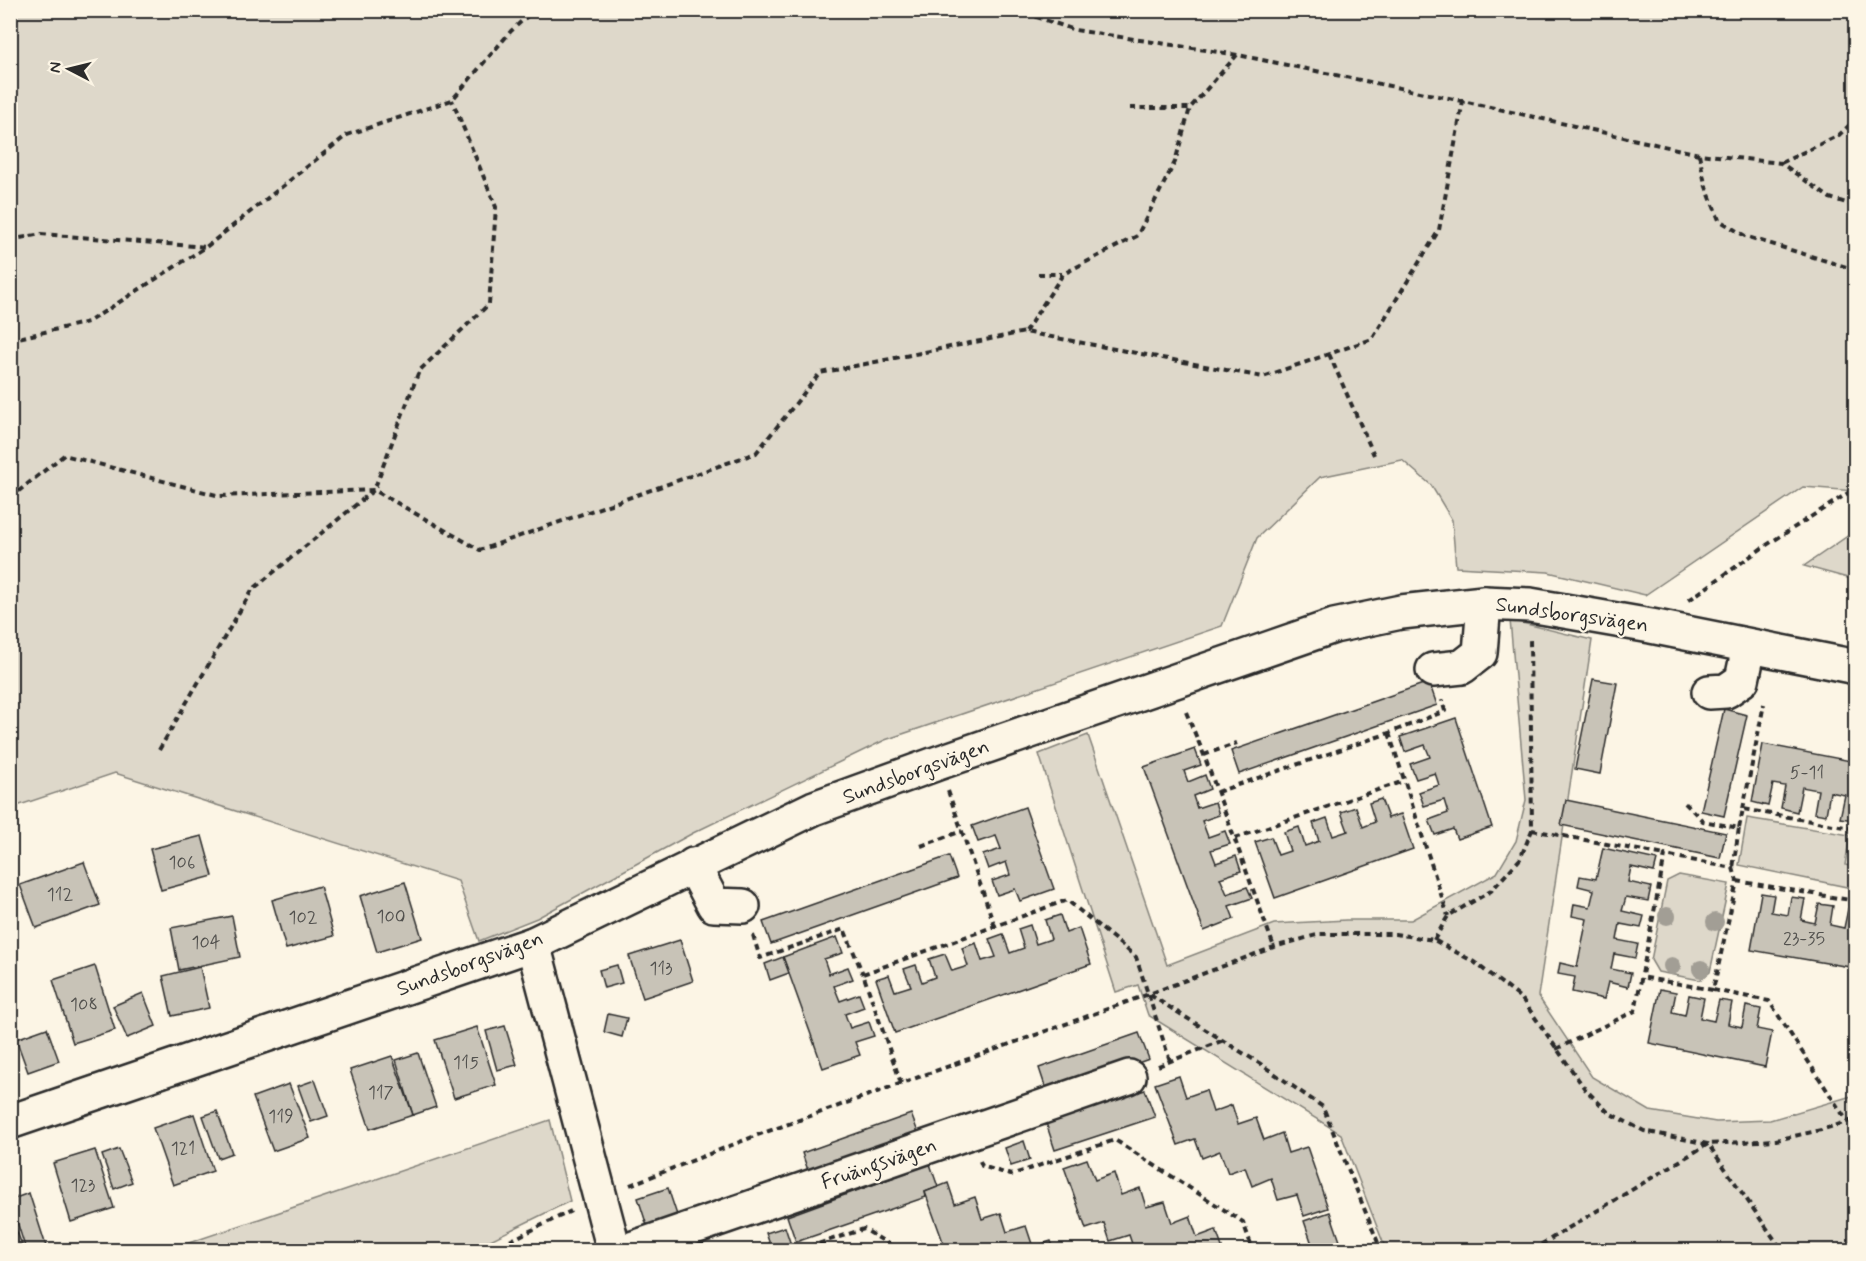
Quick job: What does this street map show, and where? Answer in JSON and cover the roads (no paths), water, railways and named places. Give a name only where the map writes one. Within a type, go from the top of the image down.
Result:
[{"type":"street","name":"Sundsborgsvägen","points":[[10,1122],[533,944],[814,808],[1335,626],[1401,612],[1484,603],[1530,605],[1651,626],[1856,667]]},
{"type":"street","points":[[1433,670],[1462,667],[1480,653],[1484,603]]},
{"type":"street","points":[[1708,692],[1726,691],[1742,680],[1749,647]]},
{"type":"street","points":[[693,866],[714,905],[743,906]]},
{"type":"street","points":[[533,944],[614,1251]]},
{"type":"street","name":"Fruängsvägen","points":[[628,1251],[1130,1077]]}]
